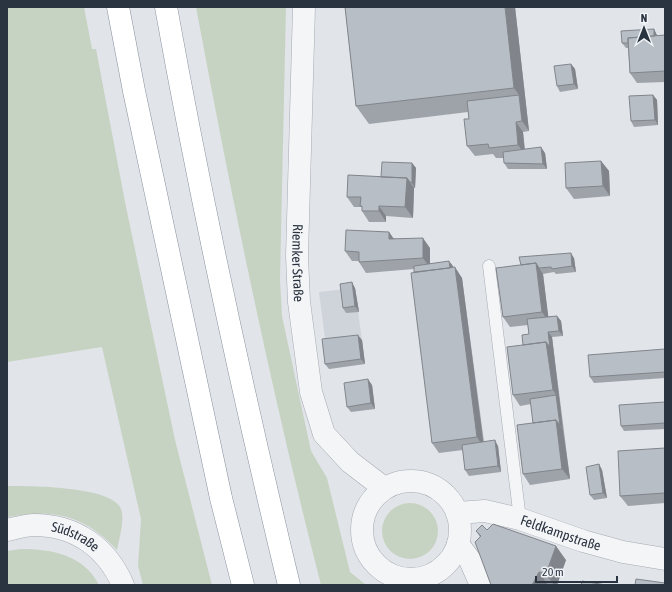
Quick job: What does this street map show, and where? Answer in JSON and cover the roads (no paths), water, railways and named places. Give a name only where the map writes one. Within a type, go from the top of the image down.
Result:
[{"type":"highway","points":[[118,7],[135,98],[219,490],[243,585]]},
{"type":"highway","points":[[166,7],[176,67],[222,292],[266,490],[289,585]]},
{"type":"street","name":"Riemker Straße","points":[[304,7],[297,256],[299,302],[311,392],[324,434],[350,462],[384,488]]},
{"type":"street","points":[[401,482],[418,482],[434,487],[448,498],[457,513],[460,528],[458,544],[450,560],[425,582],[401,579],[383,571],[369,557],[362,539],[362,520],[370,502],[384,488],[401,482]]},
{"type":"street","name":"Feldkampstraße","points":[[457,513],[484,511],[520,519],[583,541],[616,550],[665,559]]},
{"type":"street","name":"Südstraße","points":[[7,530],[34,525],[60,528],[82,536],[100,550],[109,560],[117,571],[123,585]]},
{"type":"street","points":[[458,544],[470,560],[481,585]]},
{"type":"lane","points":[[489,266],[520,519]]}]
